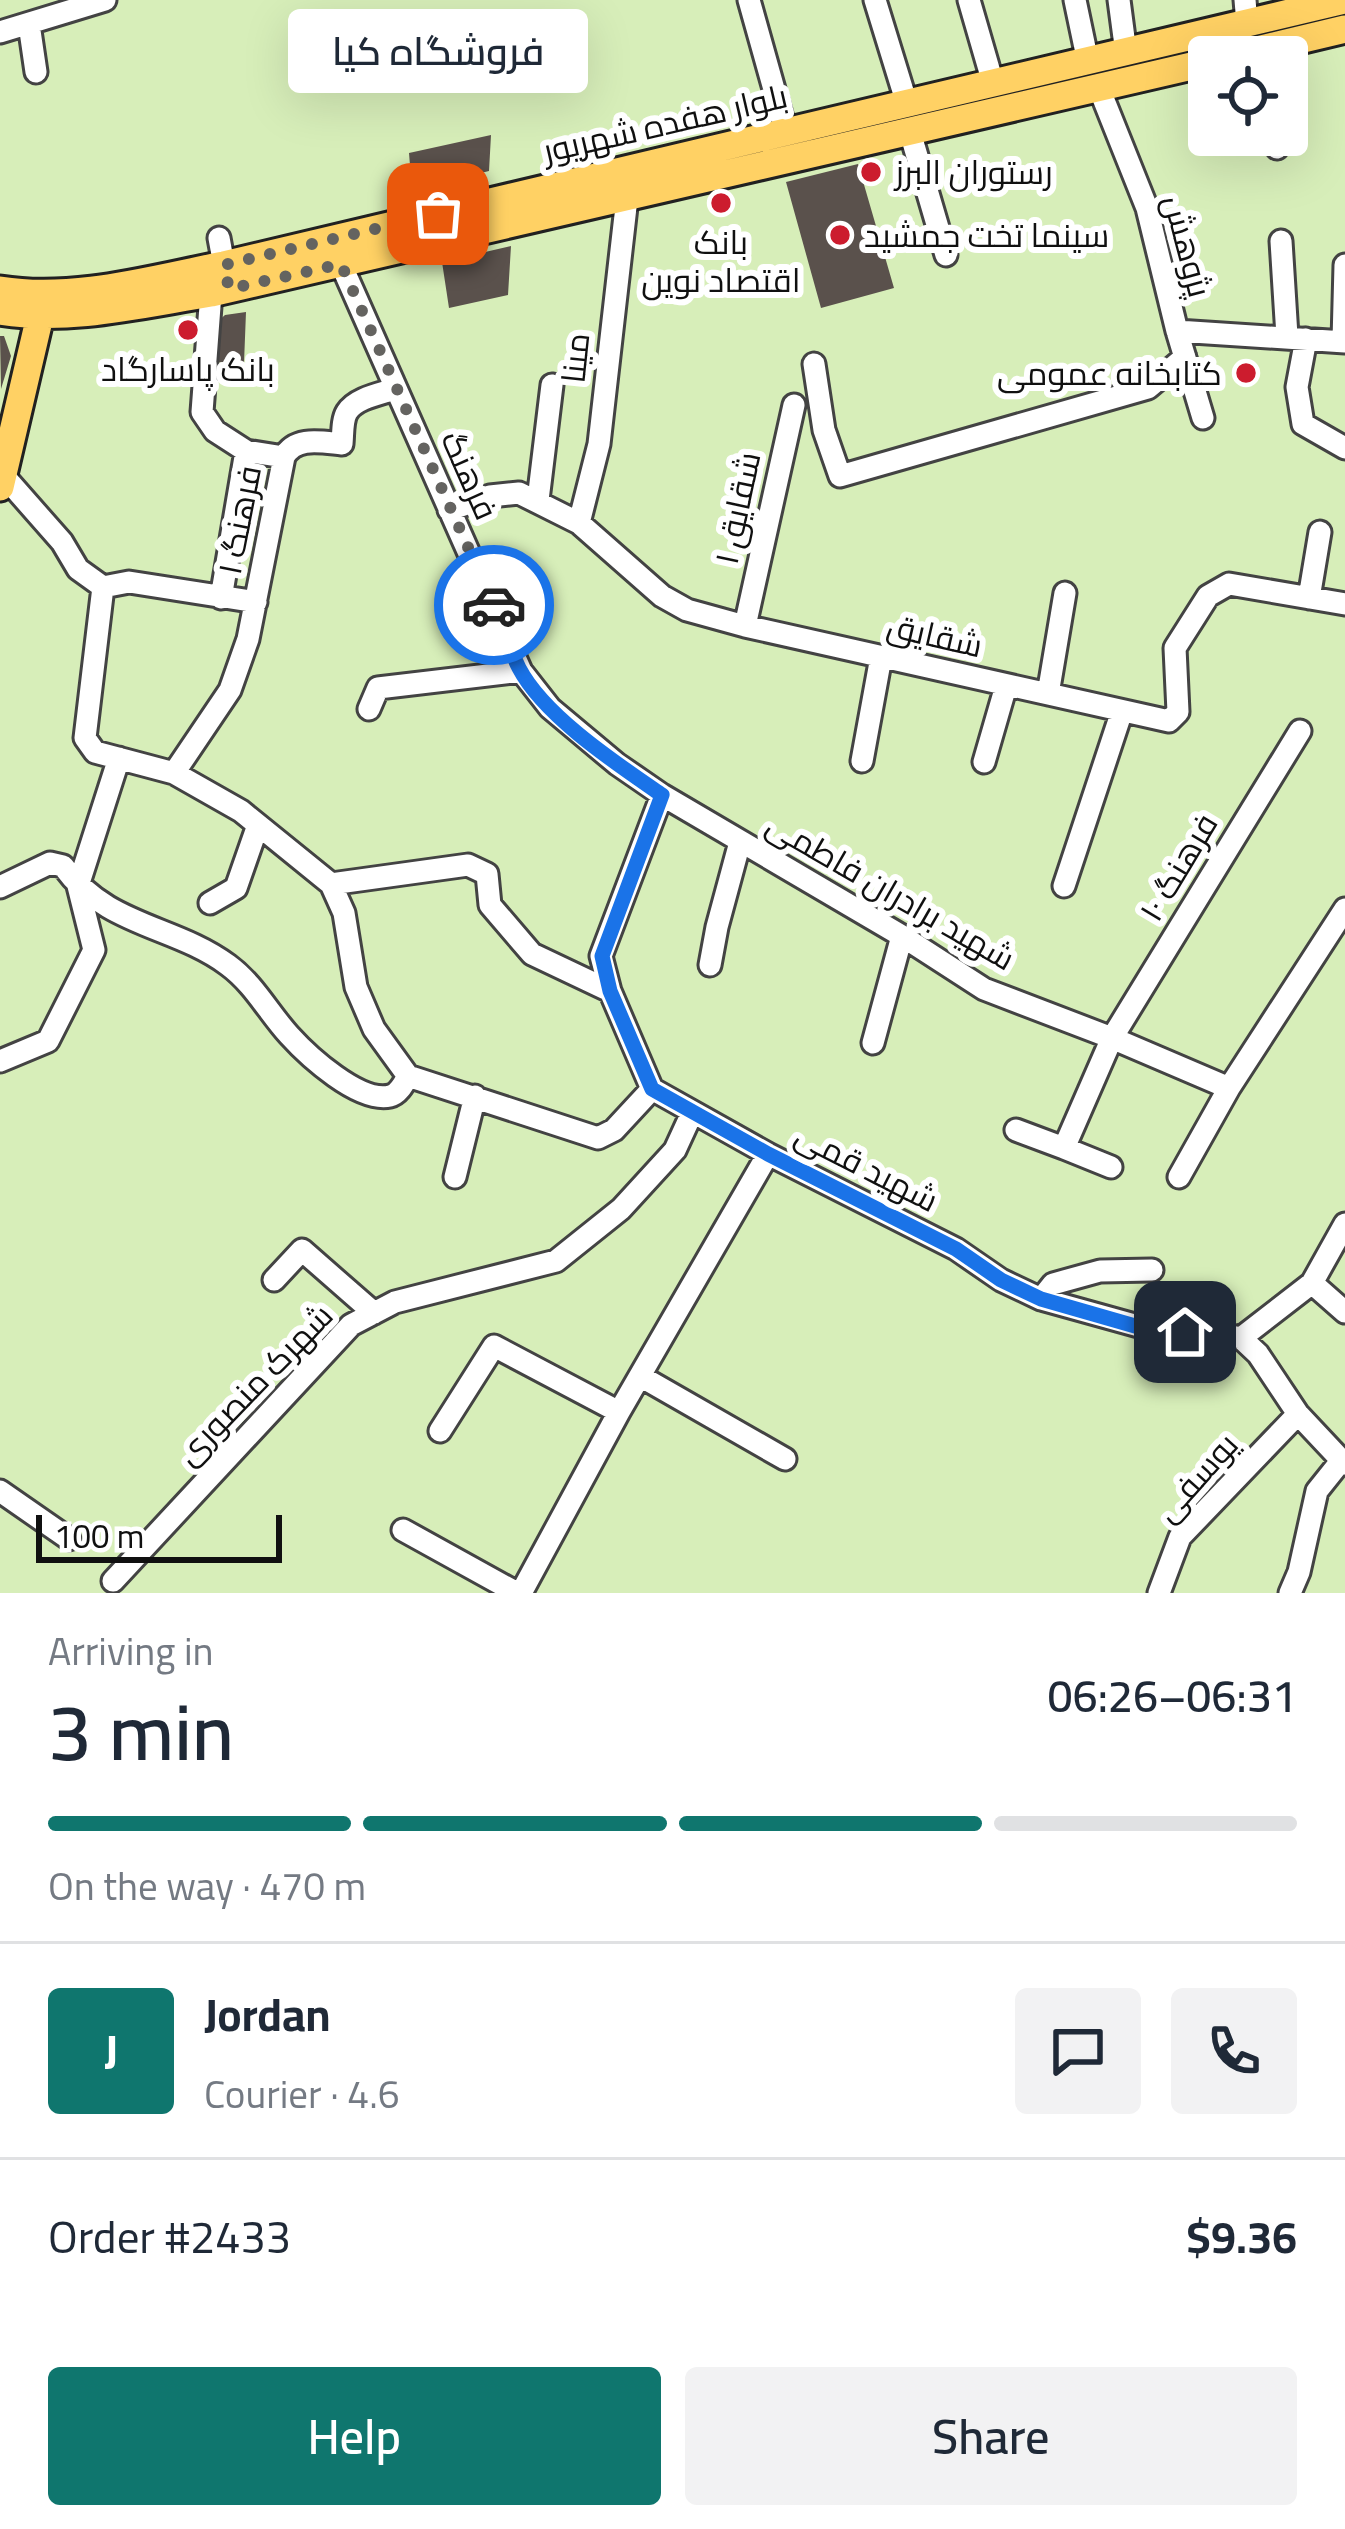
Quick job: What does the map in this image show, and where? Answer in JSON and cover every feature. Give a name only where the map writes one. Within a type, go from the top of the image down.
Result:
[{"type":"main road","name":"بلوار هفده شهریور","points":[[0,290],[45,294],[221,271],[341,264],[627,198],[908,118],[1094,75],[1126,52],[1246,12],[1344,0]]},
{"type":"main road","points":[[1308,39],[1345,28]]},
{"type":"main road","name":"بلوار هفده شهریور","points":[[0,311],[40,316],[91,312],[221,271],[786,132],[908,118],[993,83],[1188,64]]},
{"type":"main road","points":[[2,481],[40,316]]},
{"type":"street","points":[[0,32],[105,0]]},
{"type":"street","points":[[749,0],[786,132]]},
{"type":"street","points":[[875,0],[946,255]]},
{"type":"street","points":[[969,0],[993,83]]},
{"type":"street","name":"پژوهش","points":[[1076,0],[1094,75],[1147,208],[1177,331],[1344,342]]},
{"type":"street","points":[[1119,0],[1126,52]]},
{"type":"street","points":[[29,24],[36,72]]},
{"type":"street","name":"مینا","points":[[579,524],[599,444],[627,198]]},
{"type":"street","points":[[1281,241],[1303,424],[1345,448]]},
{"type":"street","name":"فرهنگ","points":[[341,264],[520,671],[550,708],[662,795]]},
{"type":"street","points":[[1344,342],[1345,265]]},
{"type":"street","points":[[221,271],[202,412],[215,431],[247,451],[284,457]]},
{"type":"street","points":[[1177,331],[1203,418]]},
{"type":"street","points":[[814,364],[824,430],[840,476],[1148,388],[1185,357]]},
{"type":"street","points":[[538,500],[552,385]]},
{"type":"street","name":"فرهنگ ۱","points":[[174,773],[230,690],[248,639],[289,448],[299,442],[342,444],[348,409],[395,389]]},
{"type":"street","name":"شقایق ۱","points":[[745,626],[794,405]]},
{"type":"street","points":[[221,598],[247,451]]},
{"type":"street","points":[[2,481],[62,542],[78,569],[103,587],[129,582],[256,602]]},
{"type":"street","name":"شقایق","points":[[449,510],[490,496],[519,493],[579,524],[662,596],[687,610],[1169,721],[1178,712],[1175,648],[1208,596],[1228,584],[1345,604]]},
{"type":"street","points":[[1310,598],[1321,532]]},
{"type":"street","points":[[103,587],[85,738],[95,752],[174,773],[241,811],[331,884],[344,913],[356,988],[374,1029],[408,1076],[598,1138],[614,1130],[652,1089],[610,991],[602,956],[662,795]]},
{"type":"street","points":[[1048,694],[1065,593]]},
{"type":"street","points":[[862,761],[881,657]]},
{"type":"street","points":[[369,709],[378,688],[520,671]]},
{"type":"street","points":[[984,762],[1006,686]]},
{"type":"street","points":[[1064,886],[1122,711]]},
{"type":"street","name":"فرهنگ ۱۰","points":[[1064,1148],[1112,1038],[1300,731]]},
{"type":"street","points":[[0,1061],[48,1041],[94,950],[78,886],[118,758]]},
{"type":"street","name":"شهید برادران فاطمی","points":[[662,795],[984,989],[1229,1088]]},
{"type":"street","points":[[210,902],[236,888],[258,825]]},
{"type":"street","points":[[710,965],[740,842]]},
{"type":"street","points":[[2,891],[50,863],[63,866],[78,886],[128,919],[229,966],[262,998],[290,1036],[346,1084],[389,1096],[408,1076]]},
{"type":"street","points":[[331,884],[468,865],[488,874],[490,905],[532,954],[610,991]]},
{"type":"street","points":[[1179,1177],[1229,1088],[1345,909]]},
{"type":"street","points":[[873,1043],[902,936]]},
{"type":"street","name":"شهید قمی","points":[[652,1089],[956,1249],[1001,1280],[1041,1299],[1142,1328],[1241,1338]]},
{"type":"street","points":[[455,1177],[475,1096]]},
{"type":"street","name":"شهرک منصوری","points":[[112,1580],[351,1325],[395,1302],[556,1261],[621,1209],[675,1150],[692,1114]]},
{"type":"street","points":[[1016,1130],[1111,1167]]},
{"type":"street","points":[[404,1530],[519,1593],[768,1154]]},
{"type":"street","points":[[1290,1593],[1317,1491],[1343,1462],[1298,1414],[1258,1354],[1241,1338],[1312,1283],[1345,1225]]},
{"type":"street","points":[[274,1280],[302,1250],[374,1313]]},
{"type":"street","points":[[1041,1299],[1053,1284],[1100,1270],[1153,1270]]},
{"type":"street","points":[[1312,1283],[1345,1312]]},
{"type":"street","points":[[440,1430],[494,1346],[619,1412]]},
{"type":"street","points":[[640,1376],[785,1460]]},
{"type":"street","name":"یوسفی","points":[[1159,1593],[1180,1537],[1298,1414]]},
{"type":"street","points":[[0,1491],[69,1539]]},
{"type":"green space","points":[[0,0],[1345,0],[1345,1593],[0,1593]]},
{"type":"building","points":[[491,135],[489,171],[412,190],[409,153]]},
{"type":"building","name":"سینما تخت جمشید","points":[[858,164],[894,288],[821,308],[786,182]]},
{"type":"building","points":[[511,246],[508,295],[449,308],[442,262]]},
{"type":"building","points":[[246,312],[244,363],[212,362],[215,324],[225,315]]},
{"type":"building","points":[[0,336],[11,356],[1,389]]},
{"type":"way so far","points":[[438,214],[224,265],[229,289],[341,264],[494,605]]},
{"type":"place","name":"رستوران البرز","points":[[871,172]]},
{"type":"place","name":"بانک اقتصاد نوین","points":[[721,203]]},
{"type":"place","name":"فروشگاه کیا","points":[[438,214]]},
{"type":"place","name":"سینما تخت جمشید","points":[[840,235]]},
{"type":"place","name":"بانک پاسارگاد","points":[[188,330]]},
{"type":"place","name":"کتابخانه عمومی","points":[[1246,373]]},
{"type":"route","points":[[494,605],[520,671],[550,708],[662,795],[602,956],[610,991],[652,1089],[956,1249],[1001,1280],[1041,1299],[1142,1328],[1185,1332]]}]
